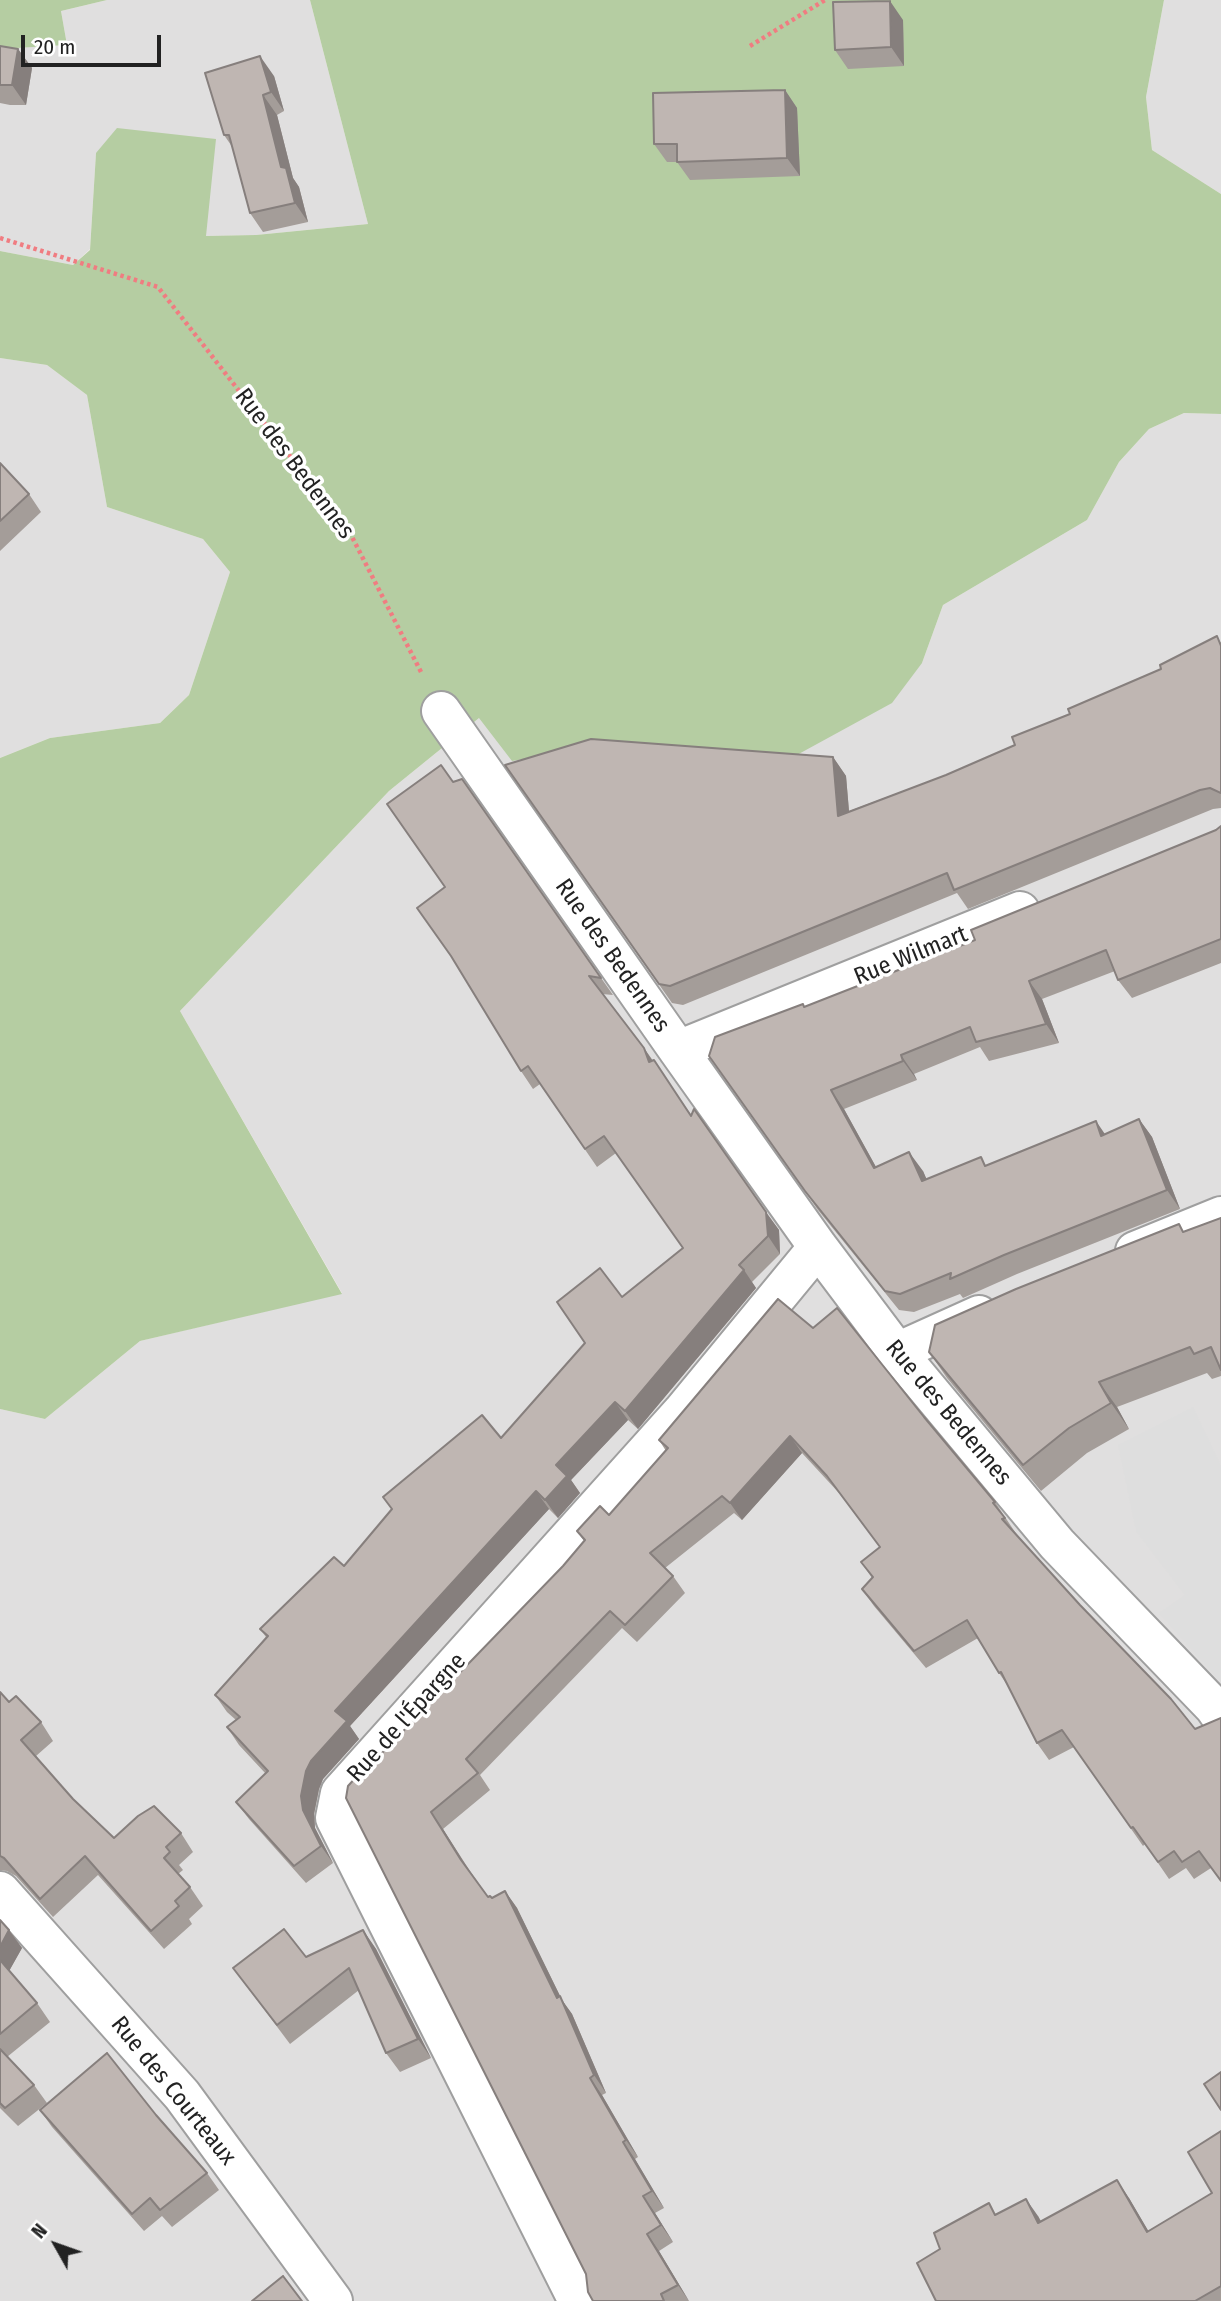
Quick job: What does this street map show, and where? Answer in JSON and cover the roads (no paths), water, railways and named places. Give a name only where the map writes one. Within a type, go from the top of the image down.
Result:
[{"type":"street","name":"Rue des Bedennes","points":[[441,711],[818,1247],[897,1352],[1057,1544],[1221,1717]]},
{"type":"street","name":"Rue Wilmart","points":[[678,1050],[1053,898]]},
{"type":"street","points":[[1098,1265],[1221,1216]]},
{"type":"street","name":"Rue de l'Épargne","points":[[578,2301],[335,1818],[340,1793],[682,1412],[818,1247]]},
{"type":"street","points":[[897,1352],[1013,1300]]},
{"type":"street","name":"Rue des Courteaux","points":[[0,1891],[183,2095],[333,2301]]}]
